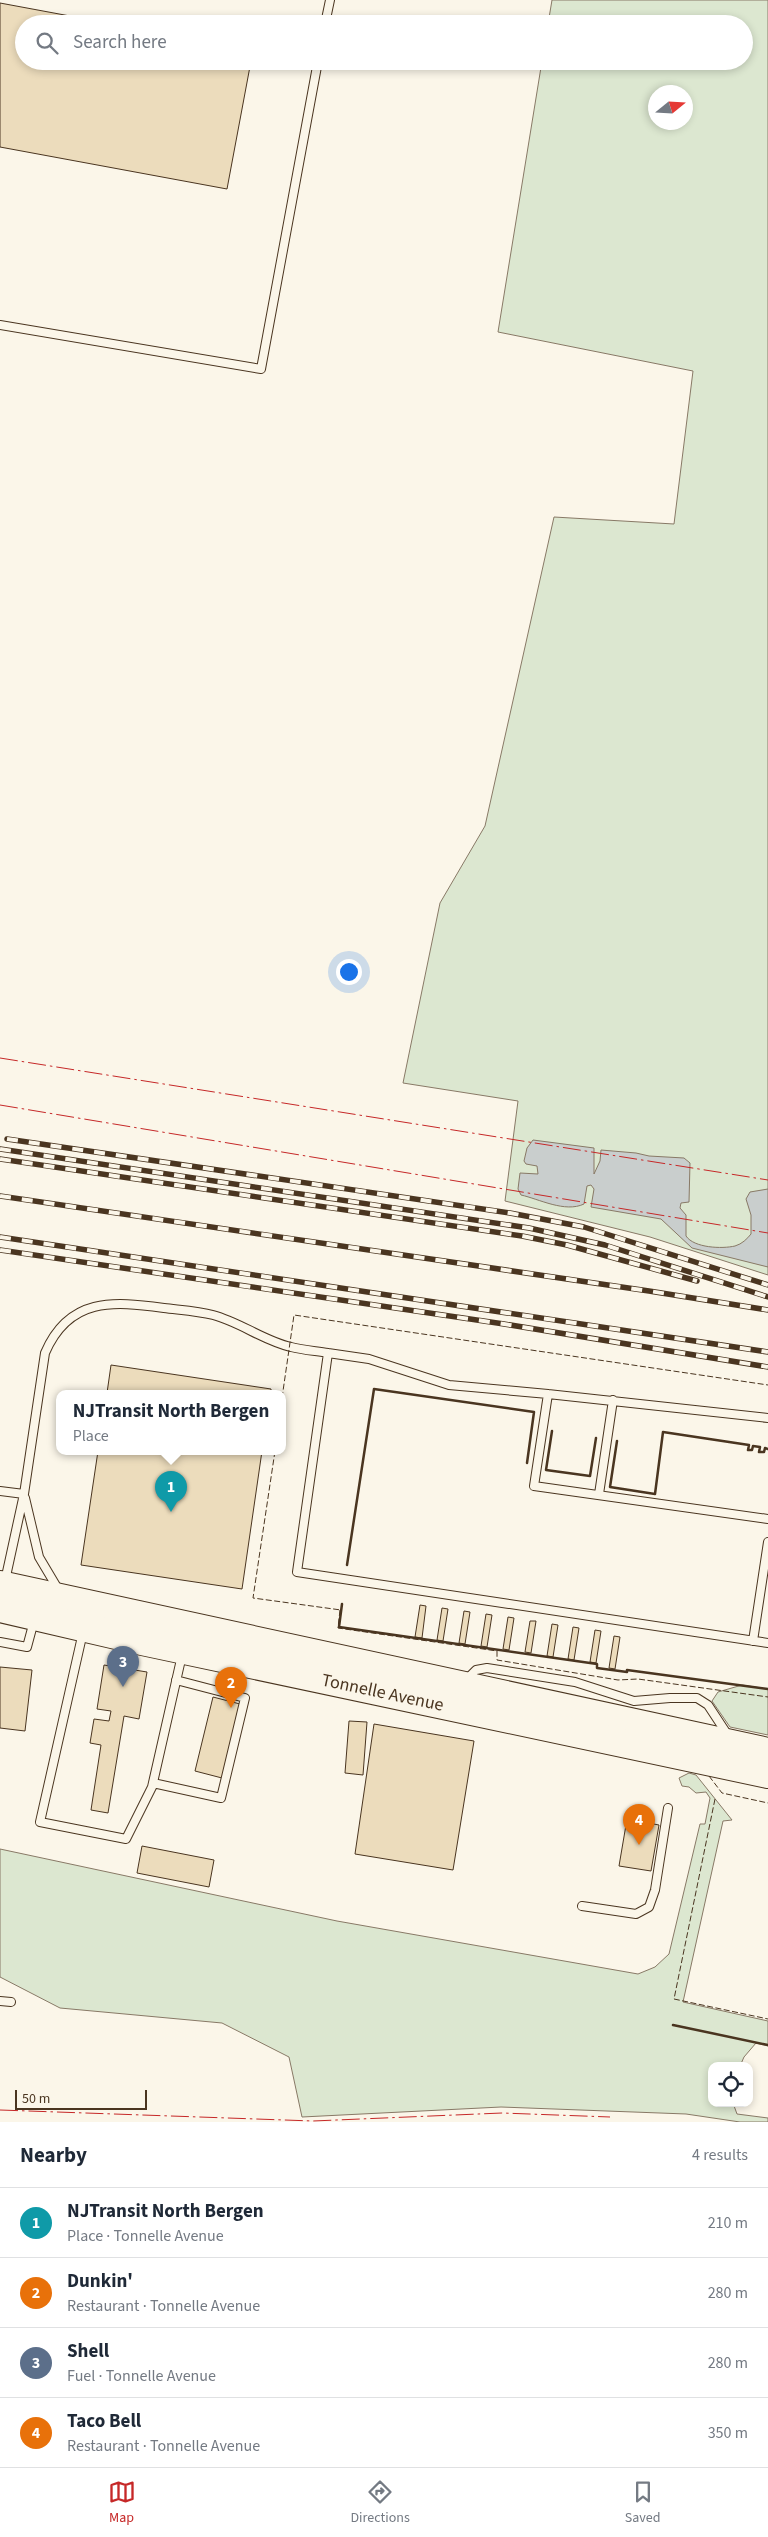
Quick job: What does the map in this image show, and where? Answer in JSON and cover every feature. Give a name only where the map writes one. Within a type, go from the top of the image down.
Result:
[{"type":"highway","name":"Tonnelle Avenue","points":[[1,1596],[67,1600],[768,1752]]},
{"type":"highway","name":"Tonnelle Avenue","points":[[1,1596],[35,1616],[84,1628],[768,1774]]},
{"type":"lane","points":[[327,15],[330,0]]},
{"type":"lane","points":[[0,325],[261,369],[316,70]]},
{"type":"lane","points":[[1,1596],[24,1494],[45,1353],[50,1342],[64,1323],[89,1308],[101,1304],[126,1303],[214,1315],[290,1347],[369,1359],[449,1385],[612,1400],[768,1418]]},
{"type":"lane","points":[[328,1353],[297,1572],[768,1643]]},
{"type":"lane","points":[[548,1394],[534,1486],[768,1519]]},
{"type":"lane","points":[[599,1494],[612,1400]]},
{"type":"lane","points":[[0,1491],[24,1494]]},
{"type":"lane","points":[[24,1494],[39,1557],[52,1581],[67,1600]]},
{"type":"lane","points":[[753,1641],[768,1542]]},
{"type":"lane","points":[[0,1642],[27,1647],[35,1616]]},
{"type":"lane","points":[[84,1628],[40,1822],[126,1839],[153,1783],[184,1649]]},
{"type":"lane","points":[[460,1685],[476,1670],[487,1668],[575,1682],[634,1701],[697,1698],[708,1705],[734,1745]]},
{"type":"lane","points":[[153,1783],[221,1798],[245,1698],[176,1680]]},
{"type":"lane","points":[[582,1906],[636,1914],[649,1907],[655,1890],[668,1808]]},
{"type":"lane","points":[[0,2001],[11,2002]]},
{"type":"green space","points":[[552,0],[768,0],[768,1275],[650,1237],[505,1201],[518,1101],[403,1083],[440,903],[485,826],[554,517],[674,524],[693,371],[498,332],[541,70],[753,70],[753,15],[550,15]]},
{"type":"green space","points":[[742,1685],[768,1689],[768,1735],[730,1727],[712,1701],[718,1692]]},
{"type":"green space","points":[[689,1773],[696,1775],[732,1820],[723,1821],[683,2002],[768,2021],[768,2046],[756,2043],[742,2062],[708,2062],[708,2107],[734,2107],[737,2114],[768,2118],[768,2122],[740,2122],[686,2114],[501,2107],[302,2117],[289,2057],[222,2023],[60,2008],[0,1977],[0,1849],[337,1921],[638,1974],[655,1967],[669,1954],[700,1824],[705,1824],[710,1798],[706,1792],[696,1793],[689,1787],[682,1786],[679,1778]]},
{"type":"shaded area","points":[[533,1140],[594,1148],[594,1174],[600,1161],[601,1150],[684,1158],[690,1163],[689,1202],[681,1203],[680,1208],[686,1215],[686,1236],[695,1243],[702,1245],[729,1247],[744,1241],[751,1234],[751,1215],[746,1199],[750,1192],[768,1189],[768,1267],[692,1248],[661,1219],[591,1207],[594,1189],[591,1185],[587,1186],[584,1204],[577,1206],[560,1206],[521,1195],[518,1189],[520,1173],[538,1174],[537,1166],[526,1164],[524,1161],[527,1148]]},
{"type":"building","points":[[0,3],[65,15],[15,15],[15,70],[249,70],[227,189],[0,147]]},
{"type":"building","points":[[111,1365],[271,1389],[271,1390],[107,1390]]},
{"type":"building","points":[[97,1455],[261,1455],[242,1589],[81,1565]]},
{"type":"building","points":[[420,1605],[426,1606],[422,1638],[415,1637]]},
{"type":"building","points":[[442,1608],[448,1609],[443,1641],[437,1640]]},
{"type":"building","points":[[464,1611],[470,1612],[465,1644],[459,1643]]},
{"type":"building","points":[[486,1614],[492,1615],[487,1647],[481,1646]]},
{"type":"building","points":[[508,1617],[514,1618],[509,1650],[503,1649]]},
{"type":"building","points":[[530,1621],[536,1621],[531,1653],[525,1652]]},
{"type":"building","points":[[552,1624],[558,1625],[553,1657],[547,1656]]},
{"type":"building","points":[[573,1627],[579,1628],[574,1660],[568,1659]]},
{"type":"building","points":[[595,1630],[601,1631],[596,1663],[590,1662]]},
{"type":"building","points":[[614,1636],[620,1637],[615,1669],[609,1668]]},
{"type":"building","points":[[104,1665],[147,1672],[139,1719],[124,1716],[108,1813],[91,1810],[101,1745],[90,1743],[94,1719],[109,1721],[111,1711],[97,1709]]},
{"type":"building","points":[[0,1667],[32,1670],[25,1731],[0,1728]]},
{"type":"building","points":[[213,1697],[240,1704],[222,1778],[195,1771]]},
{"type":"building","points":[[349,1721],[367,1722],[363,1775],[345,1773]]},
{"type":"building","points":[[374,1724],[474,1741],[453,1870],[355,1854]]},
{"type":"building","points":[[627,1819],[659,1825],[651,1871],[619,1866]]},
{"type":"building","points":[[142,1846],[214,1860],[209,1887],[137,1873]]},
{"type":"railway","points":[[7,1139],[510,1213],[584,1227],[768,1285]]},
{"type":"railway","points":[[0,1149],[529,1228],[605,1245],[768,1297]]},
{"type":"railway","points":[[0,1159],[522,1236],[567,1245],[697,1281]]},
{"type":"railway","points":[[0,1196],[768,1310]]},
{"type":"railway","points":[[0,1237],[768,1352]]},
{"type":"railway","points":[[0,1250],[504,1324],[768,1367]]},
{"type":"fence","points":[[283,1390],[294,1315],[768,1385]]},
{"type":"fence","points":[[274,1455],[253,1598],[341,1610]]},
{"type":"fence","points":[[340,1610],[338,1628],[497,1651],[497,1660],[618,1680],[638,1679],[768,1697]]},
{"type":"fence","points":[[709,1776],[722,1793],[768,1803]]},
{"type":"fence","points":[[715,1799],[674,1999],[768,2019]]},
{"type":"wall","points":[[347,1565],[374,1389],[534,1412],[527,1463]]},
{"type":"wall","points":[[552,1431],[546,1470],[590,1476],[596,1438]]},
{"type":"wall","points":[[617,1441],[610,1487],[655,1494],[663,1432],[749,1445],[748,1450],[752,1450],[753,1446],[760,1447],[759,1452],[764,1452],[765,1448],[768,1449]]},
{"type":"wall","points":[[342,1604],[339,1627],[597,1664],[597,1668],[627,1672],[627,1670],[768,1689]]},
{"type":"wall","points":[[673,2025],[768,2045]]},
{"type":"power","points":[[0,1058],[768,1180]]},
{"type":"power","points":[[0,1105],[768,1233]]},
{"type":"power","points":[[0,2110],[313,2121],[502,2113],[610,2117]]},
{"type":"place","name":"NJTransit North Bergen","points":[[171,1512]]},
{"type":"place","name":"Shell","points":[[123,1687]]},
{"type":"place","name":"Dunkin'","points":[[231,1708]]},
{"type":"place","name":"Taco Bell","points":[[639,1845]]}]
